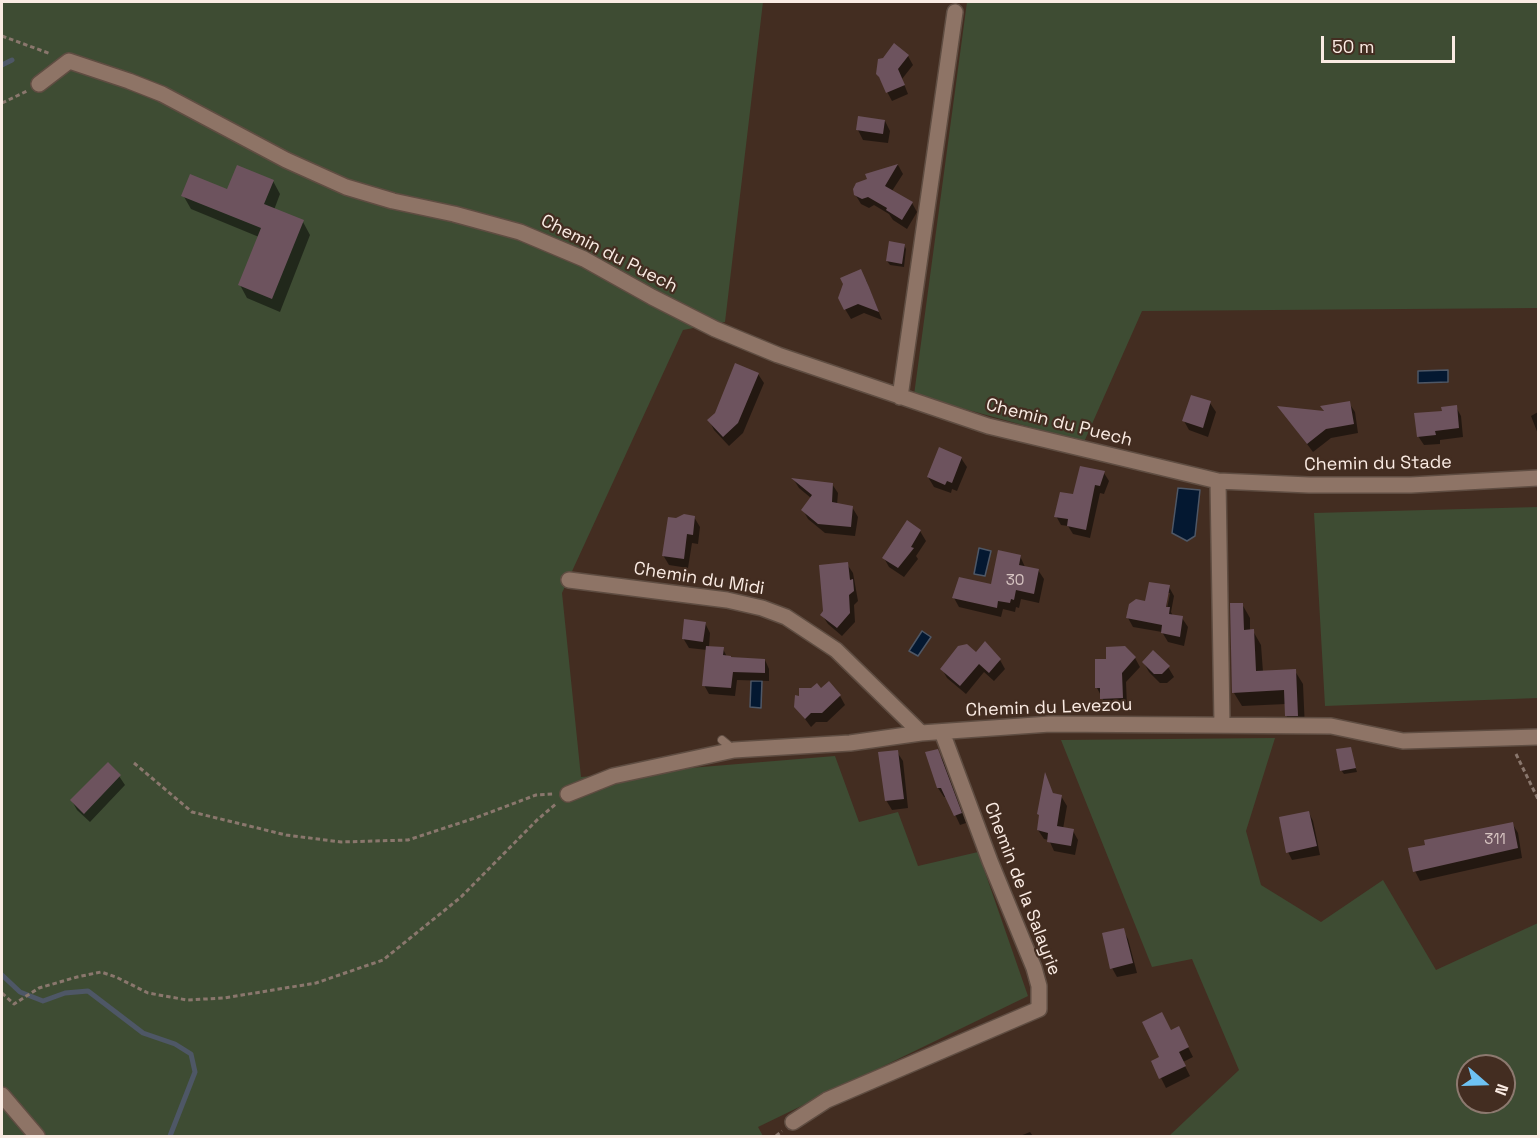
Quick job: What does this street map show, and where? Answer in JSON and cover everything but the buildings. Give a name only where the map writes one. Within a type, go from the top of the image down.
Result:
[{"type":"street","points":[[900,397],[955,12]]},
{"type":"street","points":[[39,84],[69,60]]},
{"type":"street","name":"Chemin du Puech","points":[[69,60],[162,94],[286,159],[346,187],[520,232],[584,259],[715,329],[778,355],[988,426],[1218,481]]},
{"type":"street","name":"Chemin du Stade","points":[[1218,481],[1309,485],[1411,485],[1539,478]]},
{"type":"street","points":[[1218,481],[1222,724]]},
{"type":"street","name":"Chemin du Midi","points":[[569,580],[727,600],[762,608],[786,617],[836,650],[921,733]]},
{"type":"street","name":"Chemin du Levezou","points":[[568,794],[613,776],[728,745],[850,743],[921,733],[1050,724],[1331,726],[1403,741],[1539,737]]},
{"type":"street","name":"Chemin de la Salayrie","points":[[793,1122],[827,1101],[1039,1009],[1039,986],[1034,968],[990,861],[942,732]]},
{"type":"street","points":[[2,1095],[35,1134]]},
{"type":"path","points":[[2,36],[69,60]]},
{"type":"path","points":[[2,103],[39,84]]},
{"type":"path","points":[[1509,739],[1539,799]]},
{"type":"path","points":[[134,764],[192,812],[286,835],[341,842],[408,840],[536,795],[568,794]]},
{"type":"path","points":[[2,993],[15,1004],[39,988],[77,976],[101,972],[148,993],[187,1000],[224,998],[316,983],[383,960],[461,897],[537,820],[568,794]]},
{"type":"green space","points":[[2,2],[763,2],[725,322],[683,330],[562,593],[581,777],[835,756],[859,822],[898,812],[918,866],[978,852],[1028,996],[758,1127],[763,1136],[2,1136]]},
{"type":"green space","points":[[967,2],[1538,2],[1538,308],[1142,311],[1084,442],[914,395]]},
{"type":"green space","points":[[1538,507],[1538,698],[1325,706],[1314,513]]},
{"type":"green space","points":[[1275,738],[1246,831],[1261,885],[1321,922],[1383,880],[1436,970],[1538,923],[1538,1136],[1169,1136],[1239,1070],[1192,959],[1152,967],[1061,740]]},
{"type":"water","points":[[1448,370],[1448,382],[1418,383],[1418,371]]},
{"type":"water","points":[[1178,488],[1200,490],[1195,536],[1187,541],[1172,533]]},
{"type":"water","points":[[979,548],[991,551],[985,576],[974,574]]},
{"type":"water","points":[[922,631],[931,637],[918,656],[909,651]]},
{"type":"water","points":[[751,681],[762,681],[761,708],[750,707]]},
{"type":"waterway","points":[[2,65],[12,60]]},
{"type":"waterway","points":[[2,975],[20,992],[43,1001],[65,993],[88,991],[143,1033],[175,1044],[191,1054],[195,1072],[170,1136]]}]
